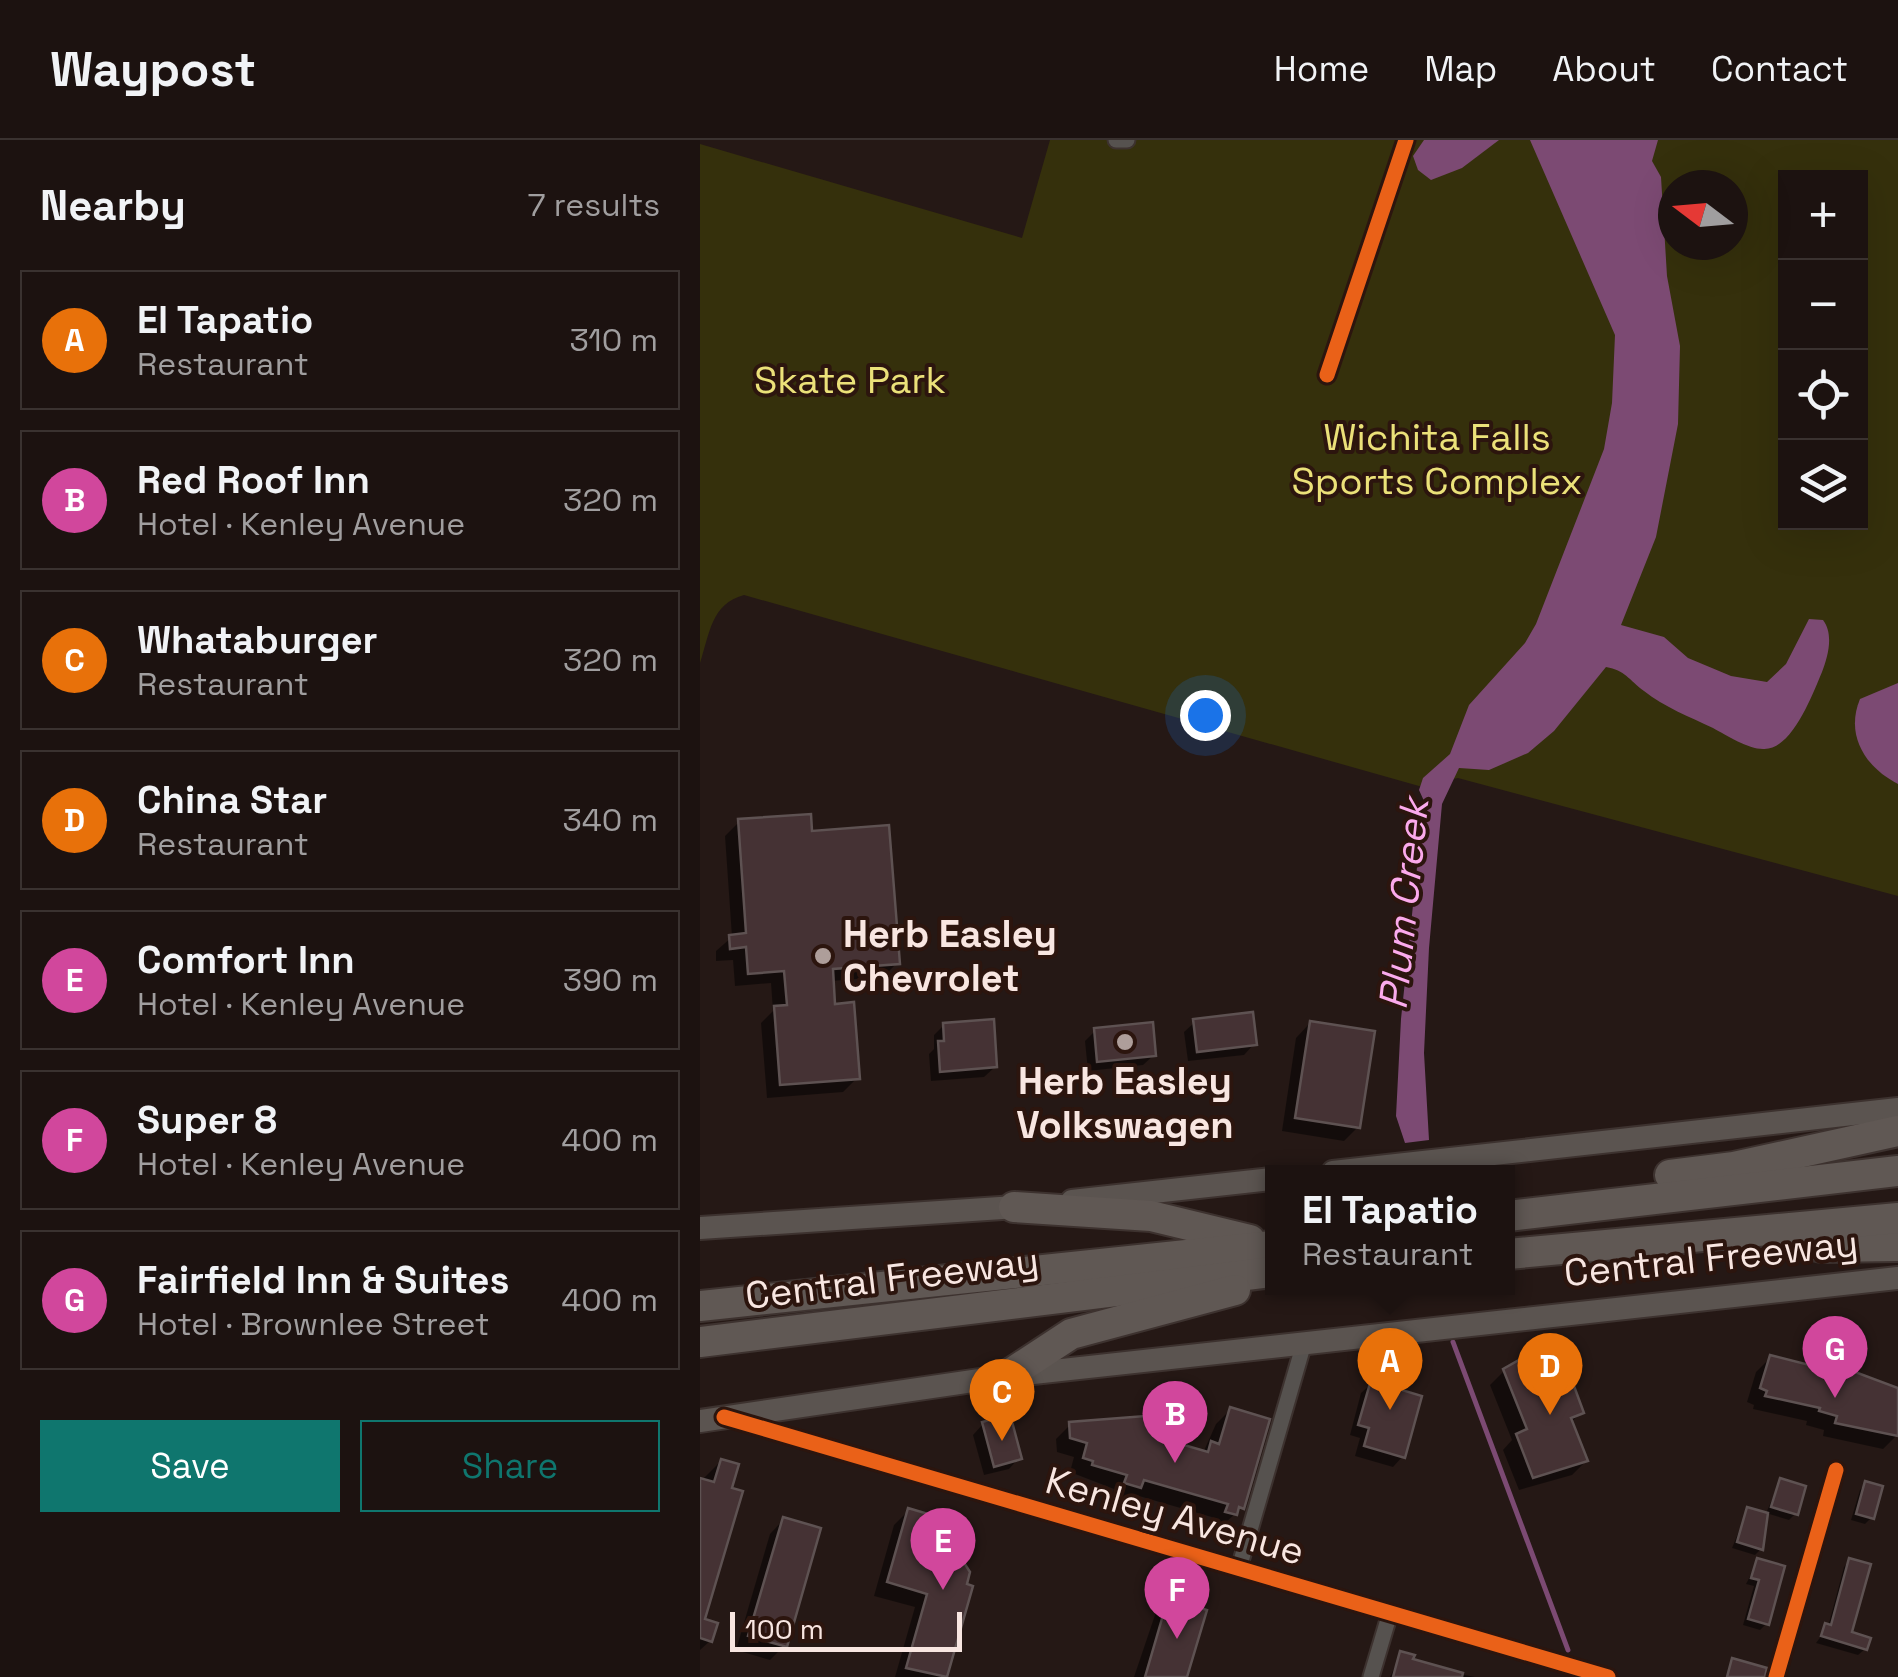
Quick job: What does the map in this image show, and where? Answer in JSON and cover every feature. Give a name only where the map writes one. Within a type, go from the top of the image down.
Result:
[{"type":"highway","points":[[1588,1204],[1664,1176],[1734,1167],[1898,1131]]},
{"type":"highway","name":"Central Freeway","points":[[1515,1215],[1898,1171]]},
{"type":"highway","points":[[1014,1208],[1151,1216],[1265,1244]]},
{"type":"highway","name":"Central Freeway","points":[[1515,1253],[1898,1218]]},
{"type":"highway","points":[[1768,1233],[1822,1247],[1898,1246]]},
{"type":"highway","name":"Central Freeway","points":[[700,1306],[1265,1247]]},
{"type":"highway","name":"Central Freeway","points":[[700,1342],[1265,1275]]},
{"type":"highway","points":[[1006,1376],[1071,1334],[1107,1321],[1204,1301],[1265,1277]]},
{"type":"main road","points":[[1398,1165],[1898,1110]]},
{"type":"main road","name":"Central Freeway","points":[[700,1228],[1014,1208],[1265,1180]]},
{"type":"main road","name":"Central Freeway","points":[[700,1421],[1006,1376],[1898,1278]]},
{"type":"street","points":[[1116,140],[1128,140]]},
{"type":"street","points":[[1327,376],[1406,140]]},
{"type":"street","points":[[1239,1568],[1304,1344]]},
{"type":"street","name":"Kenley Avenue","points":[[724,1417],[1608,1677]]},
{"type":"street","points":[[1776,1677],[1836,1470]]},
{"type":"street","points":[[1371,1677],[1390,1613]]},
{"type":"green space","name":"Wichita Falls Sports Complex","points":[[1050,140],[1898,140],[1898,896],[1458,778],[1419,786],[744,595],[718,613],[700,663],[700,144],[1022,238]]},
{"type":"shaded area","points":[[1424,140],[1499,140],[1462,168],[1431,180],[1418,170],[1413,156]]},
{"type":"shaded area","points":[[1530,140],[1658,140],[1652,161],[1658,172],[1658,260],[1666,260],[1680,346],[1678,424],[1656,537],[1621,625],[1664,637],[1688,658],[1731,676],[1767,682],[1786,664],[1809,619],[1823,620],[1828,632],[1826,660],[1800,719],[1783,741],[1773,747],[1757,748],[1737,741],[1669,707],[1622,673],[1606,667],[1554,731],[1528,753],[1489,770],[1459,768],[1442,804],[1429,948],[1424,1053],[1429,1140],[1405,1143],[1396,1116],[1401,1019],[1424,801],[1419,790],[1423,778],[1450,754],[1469,705],[1525,643],[1536,624],[1604,449],[1612,403],[1615,335]]},
{"type":"shaded area","points":[[1898,683],[1898,784],[1868,759],[1855,725],[1860,699]]},
{"type":"building","name":"Herb Easley Chevrolet","points":[[811,814],[812,831],[889,825],[900,964],[833,969],[835,1004],[854,1002],[860,1079],[780,1085],[774,1006],[787,1005],[784,971],[748,974],[746,947],[730,949],[729,935],[746,933],[738,819]]},
{"type":"building","name":"Herb Easley Volkswagen","points":[[1253,1012],[1257,1045],[1197,1052],[1193,1019]]},
{"type":"building","points":[[994,1019],[997,1067],[940,1072],[938,1041],[944,1041],[943,1023]]},
{"type":"building","points":[[1310,1021],[1375,1031],[1360,1128],[1295,1118]]},
{"type":"building","name":"Herb Easley Volkswagen","points":[[1153,1022],[1156,1056],[1097,1062],[1094,1028]]},
{"type":"building","points":[[1533,1352],[1536,1359],[1547,1354],[1559,1383],[1571,1378],[1584,1413],[1571,1418],[1588,1461],[1533,1478],[1516,1434],[1527,1429],[1503,1369]]},
{"type":"building","points":[[1770,1355],[1821,1368],[1823,1360],[1898,1388],[1898,1436],[1835,1423],[1837,1416],[1819,1411],[1820,1408],[1765,1396],[1767,1391],[1760,1388]]},
{"type":"building","points":[[1378,1376],[1397,1381],[1395,1388],[1422,1396],[1405,1458],[1364,1446],[1369,1428],[1358,1425],[1371,1380],[1376,1381]]},
{"type":"building","points":[[1230,1407],[1270,1419],[1244,1509],[1239,1507],[1237,1515],[1225,1512],[1228,1504],[1144,1480],[1141,1488],[1124,1483],[1127,1475],[1092,1465],[1093,1461],[1083,1458],[1087,1443],[1070,1438],[1069,1422],[1158,1415],[1160,1438],[1208,1452],[1211,1441],[1219,1444]]},
{"type":"building","points":[[1010,1414],[1022,1459],[994,1467],[982,1422]]},
{"type":"building","points":[[721,1459],[739,1464],[732,1488],[743,1491],[705,1619],[718,1623],[712,1642],[700,1638],[700,1478],[714,1482]]},
{"type":"building","points":[[1780,1478],[1806,1486],[1798,1515],[1771,1507]]},
{"type":"building","points":[[1865,1481],[1883,1486],[1874,1519],[1856,1514]]},
{"type":"building","points":[[1747,1507],[1768,1513],[1763,1550],[1737,1542]]},
{"type":"building","points":[[908,1508],[935,1516],[926,1548],[961,1558],[970,1572],[967,1584],[973,1586],[947,1677],[906,1668],[927,1594],[887,1582]]},
{"type":"building","points":[[783,1517],[821,1528],[787,1647],[748,1636]]},
{"type":"building","points":[[1757,1558],[1785,1566],[1769,1625],[1748,1619],[1759,1580],[1751,1578]]},
{"type":"building","points":[[1849,1558],[1871,1564],[1852,1632],[1871,1638],[1867,1650],[1821,1636],[1825,1623],[1831,1625]]},
{"type":"building","points":[[1180,1595],[1196,1600],[1194,1606],[1207,1610],[1187,1677],[1145,1677],[1168,1598],[1178,1601]]},
{"type":"building","points":[[1400,1651],[1415,1655],[1413,1659],[1463,1673],[1462,1677],[1393,1677]]},
{"type":"building","points":[[1732,1658],[1767,1668],[1765,1677],[1727,1677]]},
{"type":"waterway","name":"Plum Creek","points":[[1453,1342],[1568,1650]]},
{"type":"cycle path","points":[[1327,375],[1406,140]]},
{"type":"cycle path","points":[[724,1417],[1608,1677]]},
{"type":"cycle path","points":[[1776,1677],[1836,1470]]},
{"type":"place","name":"Herb Easley Chevrolet","points":[[823,956]]},
{"type":"place","name":"Herb Easley Volkswagen","points":[[1125,1042]]},
{"type":"place","name":"Fairfield Inn & Suites","points":[[1835,1398]]},
{"type":"place","name":"El Tapatio","points":[[1390,1410]]},
{"type":"place","name":"China Star","points":[[1550,1415]]},
{"type":"place","name":"Whataburger","points":[[1002,1441]]},
{"type":"place","name":"Red Roof Inn","points":[[1175,1463]]},
{"type":"place","name":"Comfort Inn","points":[[943,1590]]},
{"type":"place","name":"Super 8","points":[[1177,1639]]},
{"type":"park label","name":"Skate Park","points":[[850,380]]}]
